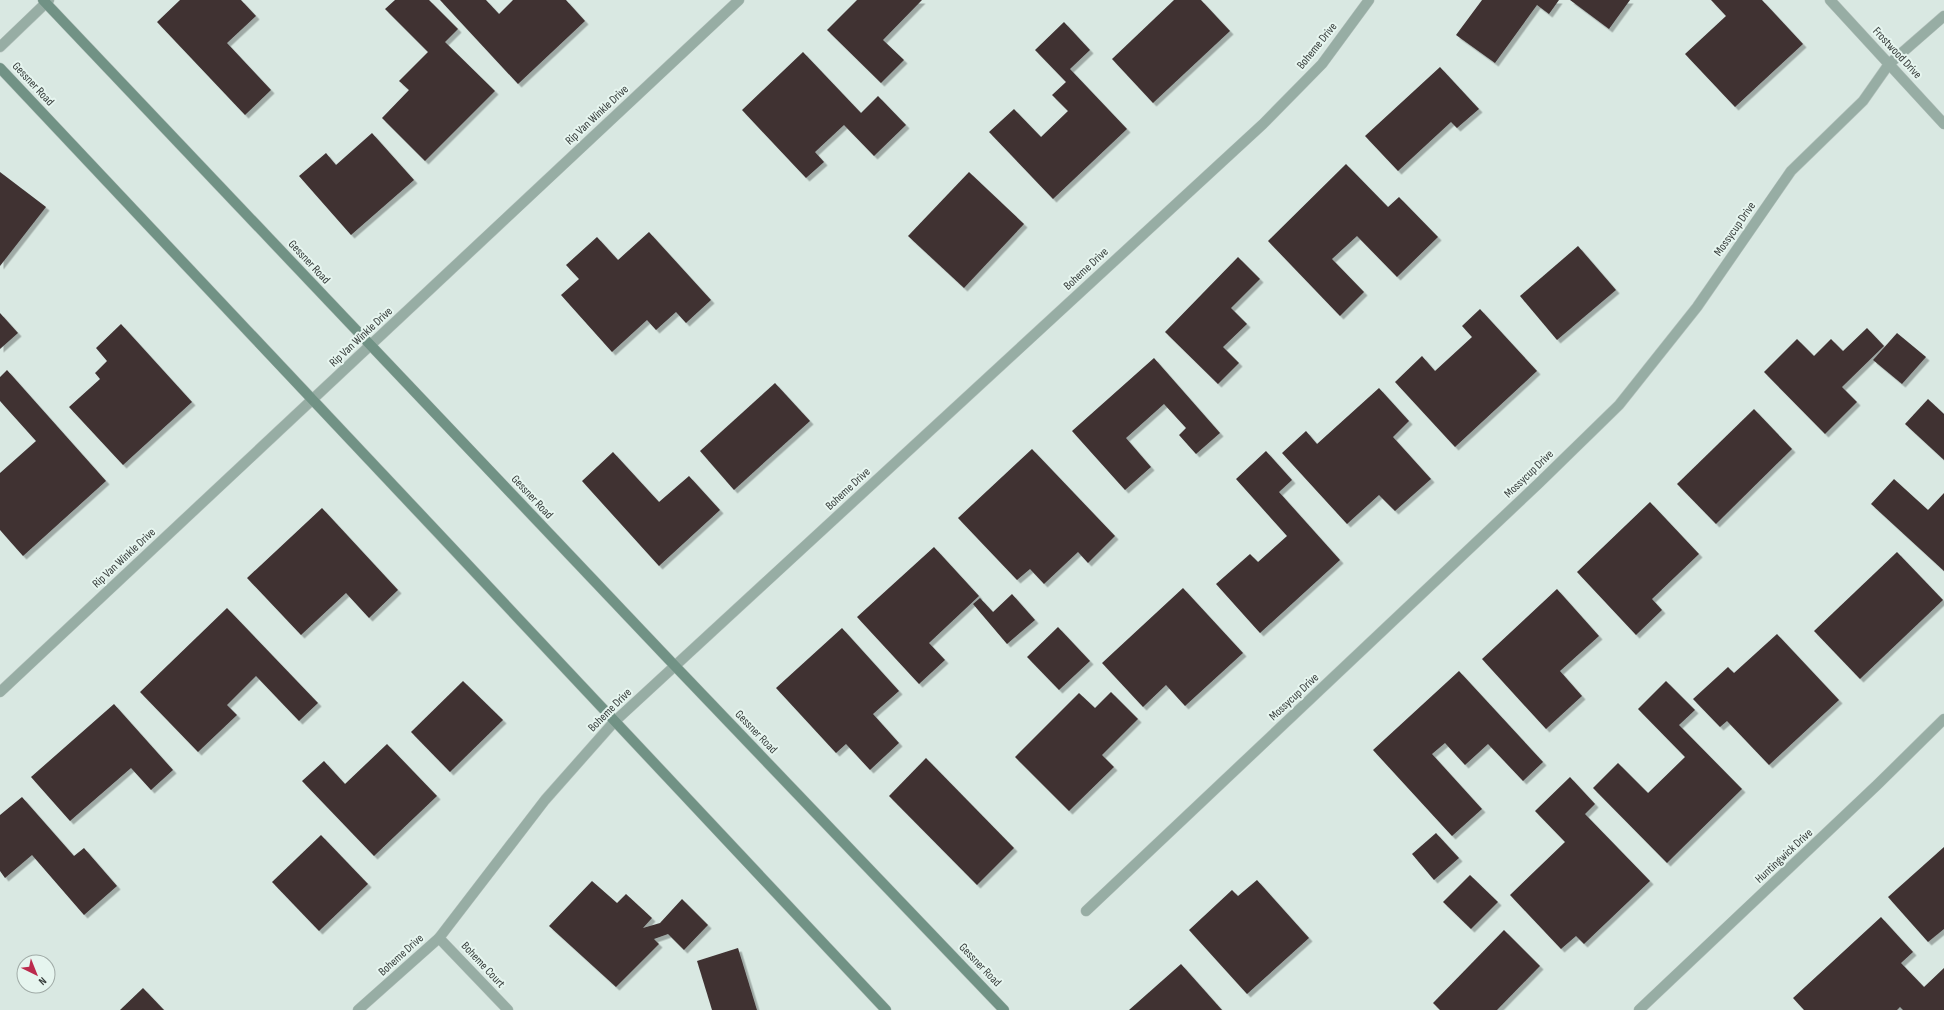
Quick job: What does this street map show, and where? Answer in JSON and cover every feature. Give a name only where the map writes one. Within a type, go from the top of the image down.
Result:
[{"type":"main road","name":"Gessner Road","points":[[46,1],[371,346],[1004,1010]]},
{"type":"main road","name":"Gessner Road","points":[[0,68],[314,399],[614,722],[886,1010]]},
{"type":"street","name":"Rip Van Winkle Drive","points":[[0,692],[739,0]]},
{"type":"street","name":"Boheme Drive","points":[[358,1010],[439,938],[545,800],[614,722],[1263,124],[1322,64],[1369,0]]},
{"type":"street","name":"Frostwood Drive","points":[[1830,0],[1944,124]]},
{"type":"street","points":[[0,47],[46,1]]},
{"type":"street","name":"Mossycup Drive","points":[[1086,910],[1538,484],[1619,405],[1697,307],[1791,170],[1863,101],[1889,64],[1944,16]]},
{"type":"street","name":"Huntingwick Drive","points":[[1639,1010],[1878,785],[1944,719]]},
{"type":"street","name":"Boheme Court","points":[[439,938],[508,1010]]},
{"type":"building","points":[[180,0],[241,0],[256,16],[227,43],[271,90],[245,115],[157,22]]},
{"type":"building","points":[[395,0],[429,0],[458,29],[445,42],[495,91],[425,161],[382,118],[409,90],[399,81],[428,52],[385,9]]},
{"type":"building","points":[[440,0],[486,0],[499,14],[513,0],[566,0],[585,21],[518,84]]},
{"type":"building","points":[[857,0],[922,0],[883,40],[904,60],[881,83],[827,30]]},
{"type":"building","points":[[1174,0],[1201,0],[1230,31],[1153,103],[1112,59]]},
{"type":"building","points":[[1482,0],[1559,0],[1549,14],[1537,5],[1495,63],[1456,35]]},
{"type":"building","points":[[1570,0],[1630,0],[1609,29]]},
{"type":"building","points":[[1711,0],[1762,0],[1803,44],[1735,107],[1685,54],[1726,16]]},
{"type":"building","points":[[1064,22],[1090,50],[1070,69],[1127,129],[1053,199],[989,132],[1014,109],[1041,137],[1068,111],[1052,95],[1066,82],[1035,50]]},
{"type":"building","points":[[803,52],[861,113],[878,96],[906,125],[874,156],[844,125],[815,152],[824,162],[806,178],[742,110]]},
{"type":"building","points":[[1440,67],[1479,109],[1457,128],[1451,122],[1398,171],[1365,136]]},
{"type":"building","points":[[372,133],[414,180],[351,235],[299,176],[326,153],[336,165]]},
{"type":"building","points":[[1346,164],[1388,207],[1399,197],[1438,237],[1397,277],[1357,236],[1332,259],[1364,292],[1340,316],[1268,241]]},
{"type":"building","points":[[0,172],[46,207],[0,266]]},
{"type":"building","points":[[969,172],[1024,224],[964,288],[908,236]]},
{"type":"building","points":[[649,232],[711,300],[686,323],[676,312],[656,330],[647,320],[612,352],[561,295],[579,279],[566,265],[597,237],[618,260]]},
{"type":"building","points":[[1578,246],[1616,290],[1557,340],[1520,296]]},
{"type":"building","points":[[1238,257],[1260,279],[1231,308],[1247,324],[1223,347],[1239,363],[1218,384],[1165,332]]},
{"type":"building","points":[[1480,309],[1537,371],[1455,447],[1395,382],[1422,356],[1435,371],[1472,337],[1462,326]]},
{"type":"building","points":[[0,313],[18,333],[0,349]]},
{"type":"building","points":[[121,324],[192,402],[123,465],[69,407],[100,379],[95,373],[107,361],[96,348]]},
{"type":"building","points":[[1867,328],[1884,346],[1842,387],[1857,402],[1825,434],[1764,372],[1797,339],[1814,356],[1831,339],[1843,351]]},
{"type":"building","points":[[1897,333],[1926,357],[1902,384],[1873,360]]},
{"type":"building","points":[[1154,358],[1220,433],[1196,454],[1179,435],[1186,428],[1164,404],[1126,438],[1151,467],[1125,490],[1072,431]]},
{"type":"building","points":[[7,370],[106,481],[23,556],[0,530],[0,473],[36,441],[0,401],[0,377]]},
{"type":"building","points":[[775,383],[810,421],[734,490],[700,451]]},
{"type":"building","points":[[1379,388],[1409,421],[1393,437],[1431,479],[1395,511],[1379,495],[1347,524],[1282,453],[1306,431],[1317,444]]},
{"type":"building","points":[[1928,399],[1944,414],[1944,460],[1905,424]]},
{"type":"building","points":[[1754,409],[1792,449],[1716,524],[1677,484]]},
{"type":"building","points":[[1032,449],[1115,536],[1088,563],[1078,552],[1044,584],[1030,569],[1017,580],[958,518]]},
{"type":"building","points":[[1266,451],[1292,480],[1279,492],[1340,560],[1260,633],[1216,584],[1250,554],[1258,562],[1287,536],[1236,479]]},
{"type":"building","points":[[613,452],[659,502],[689,476],[720,510],[659,566],[582,481]]},
{"type":"building","points":[[1894,479],[1928,510],[1944,493],[1944,571],[1871,504]]},
{"type":"building","points":[[1650,502],[1699,554],[1652,599],[1662,610],[1636,635],[1577,572]]},
{"type":"building","points":[[322,508],[398,590],[369,618],[346,593],[301,635],[247,578]]},
{"type":"building","points":[[934,547],[979,596],[929,643],[945,660],[919,684],[857,617]]},
{"type":"building","points":[[1897,552],[1943,600],[1860,679],[1814,631]]},
{"type":"building","points":[[1183,588],[1243,653],[1185,706],[1166,685],[1143,707],[1102,663]]},
{"type":"building","points":[[1557,589],[1599,636],[1560,671],[1582,696],[1546,729],[1482,659]]},
{"type":"building","points":[[1012,594],[1035,620],[1007,644],[973,604],[980,598],[993,612]]},
{"type":"building","points":[[227,608],[318,703],[299,721],[256,676],[227,705],[237,715],[198,752],[140,692]]},
{"type":"building","points":[[1058,627],[1090,661],[1059,690],[1027,657]]},
{"type":"building","points":[[842,628],[899,691],[873,714],[899,743],[870,770],[846,744],[836,753],[776,688]]},
{"type":"building","points":[[1777,634],[1839,700],[1769,765],[1727,721],[1720,727],[1693,699],[1728,667],[1734,673]]},
{"type":"building","points":[[1459,671],[1543,762],[1523,781],[1488,744],[1465,765],[1445,743],[1432,754],[1482,809],[1452,836],[1373,750]]},
{"type":"building","points":[[463,681],[503,720],[450,772],[411,732]]},
{"type":"building","points":[[1666,681],[1695,710],[1679,725],[1742,789],[1667,863],[1593,788],[1618,763],[1648,793],[1685,757],[1638,709]]},
{"type":"building","points":[[1111,692],[1138,719],[1102,755],[1114,767],[1069,811],[1015,757],[1079,693],[1095,708]]},
{"type":"building","points":[[114,704],[173,770],[151,790],[131,768],[70,821],[31,777]]},
{"type":"building","points":[[387,744],[437,796],[374,856],[302,781],[324,761],[345,784]]},
{"type":"building","points":[[926,758],[1014,848],[977,885],[889,796]]},
{"type":"building","points":[[1570,777],[1595,804],[1585,814],[1650,881],[1584,944],[1576,936],[1561,949],[1510,895],[1565,842],[1535,811]]},
{"type":"building","points":[[22,797],[74,856],[84,848],[117,886],[84,915],[32,855],[5,878],[0,871],[0,815]]},
{"type":"building","points":[[1436,833],[1459,858],[1434,880],[1412,854]]},
{"type":"building","points":[[321,835],[368,884],[319,931],[272,882]]},
{"type":"building","points":[[1944,847],[1944,929],[1928,942],[1888,897]]},
{"type":"building","points":[[1470,875],[1498,902],[1471,929],[1443,902]]},
{"type":"building","points":[[1257,880],[1309,938],[1247,994],[1189,930],[1232,890],[1238,896]]},
{"type":"building","points":[[592,881],[617,903],[626,894],[652,918],[643,928],[660,923],[682,899],[708,925],[684,950],[668,934],[654,939],[659,944],[616,987],[549,926]]},
{"type":"building","points":[[1881,917],[1913,952],[1901,963],[1924,987],[1944,968],[1944,1010],[1903,1010],[1900,1007],[1897,1010],[1804,1010],[1793,998]]},
{"type":"building","points":[[1504,930],[1540,966],[1497,1010],[1440,1010],[1433,1003]]},
{"type":"building","points":[[738,948],[757,1010],[712,1010],[697,961]]},
{"type":"building","points":[[1181,964],[1222,1010],[1129,1010]]},
{"type":"building","points":[[143,988],[164,1010],[120,1010]]}]
